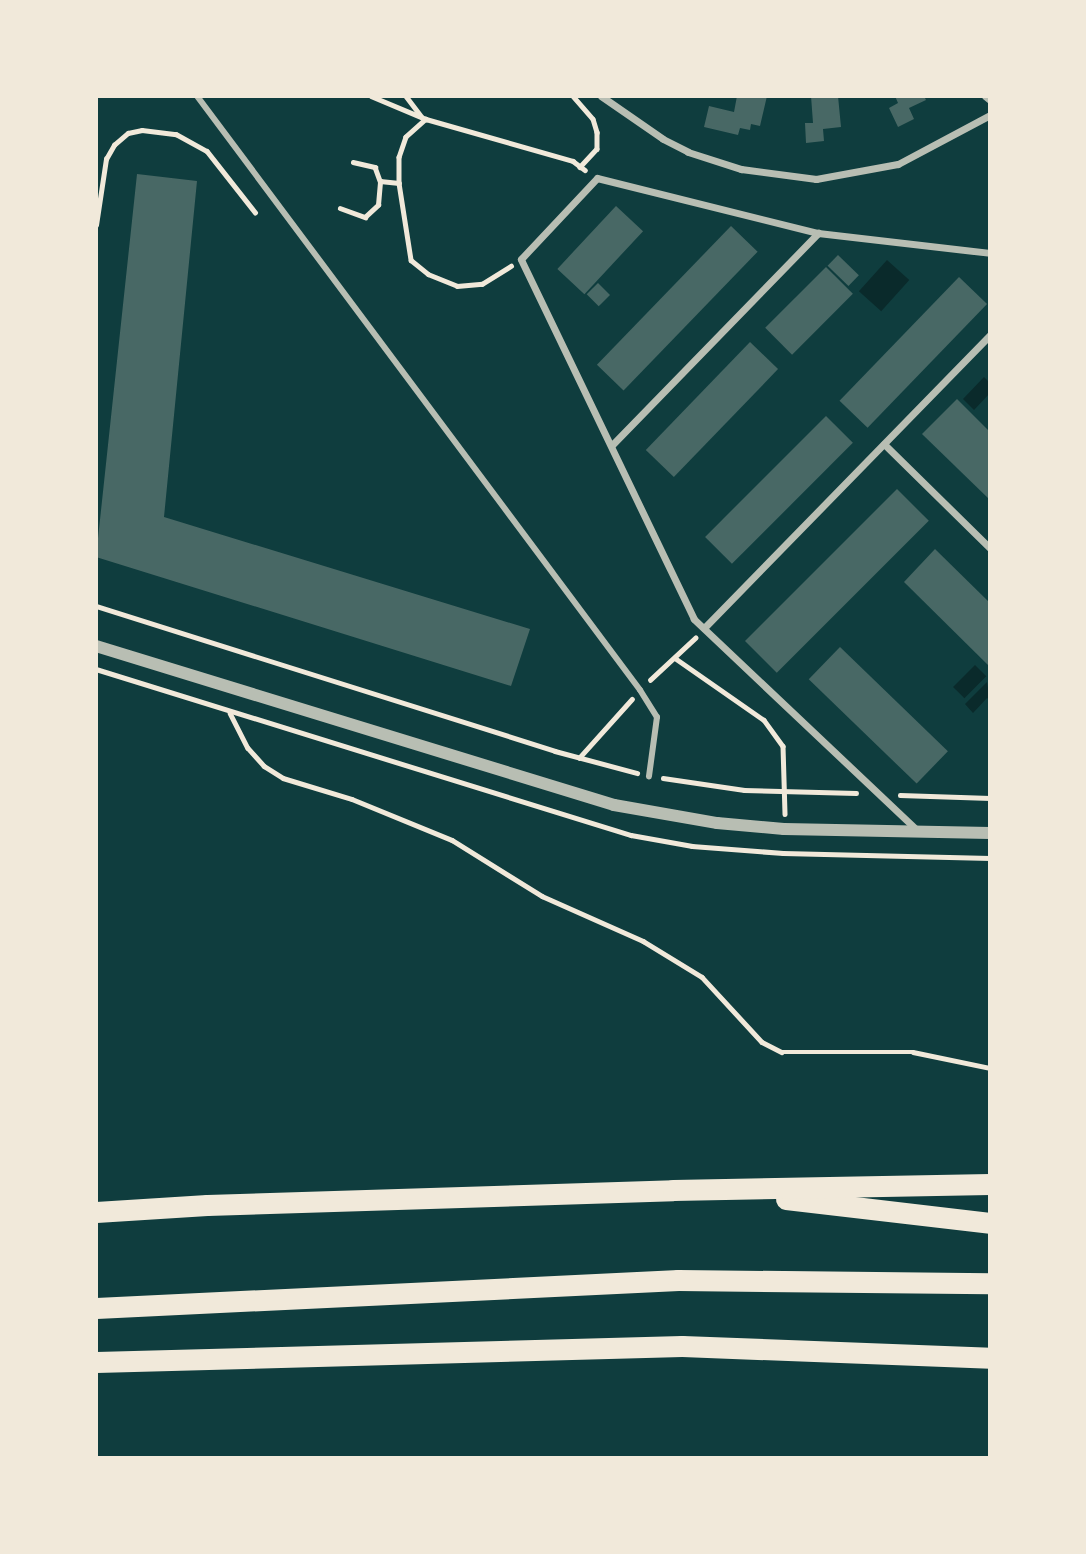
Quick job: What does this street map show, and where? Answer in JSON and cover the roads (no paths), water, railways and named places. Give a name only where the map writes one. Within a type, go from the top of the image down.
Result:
[{"type":"highway","points":[[96,1212],[220,1204],[673,1190],[990,1184]]},
{"type":"highway","points":[[673,1190],[772,1197],[990,1223]]},
{"type":"highway","points":[[96,1308],[678,1280],[990,1283]]},
{"type":"highway","points":[[96,1362],[682,1346],[990,1358]]},
{"type":"street","points":[[197,96],[640,690],[657,717],[649,776]]},
{"type":"street","points":[[601,96],[688,152],[741,169],[816,178],[898,164],[990,115]]},
{"type":"street","points":[[985,96],[990,100]]},
{"type":"street","points":[[920,832],[694,619],[521,259],[597,178],[818,233],[990,253]]},
{"type":"street","points":[[612,445],[818,233]]},
{"type":"street","points":[[704,628],[990,335]]},
{"type":"street","points":[[884,444],[990,548]]},
{"type":"street","points":[[96,646],[614,805],[717,823],[784,829],[990,833]]},
{"type":"water","points":[[887,260],[909,280],[881,311],[859,291]]},
{"type":"water","points":[[984,377],[990,383],[990,393],[974,410],[963,399]]},
{"type":"water","points":[[975,665],[986,676],[964,698],[953,687]]},
{"type":"water","points":[[987,682],[990,700],[987,698],[973,713],[965,704]]}]
